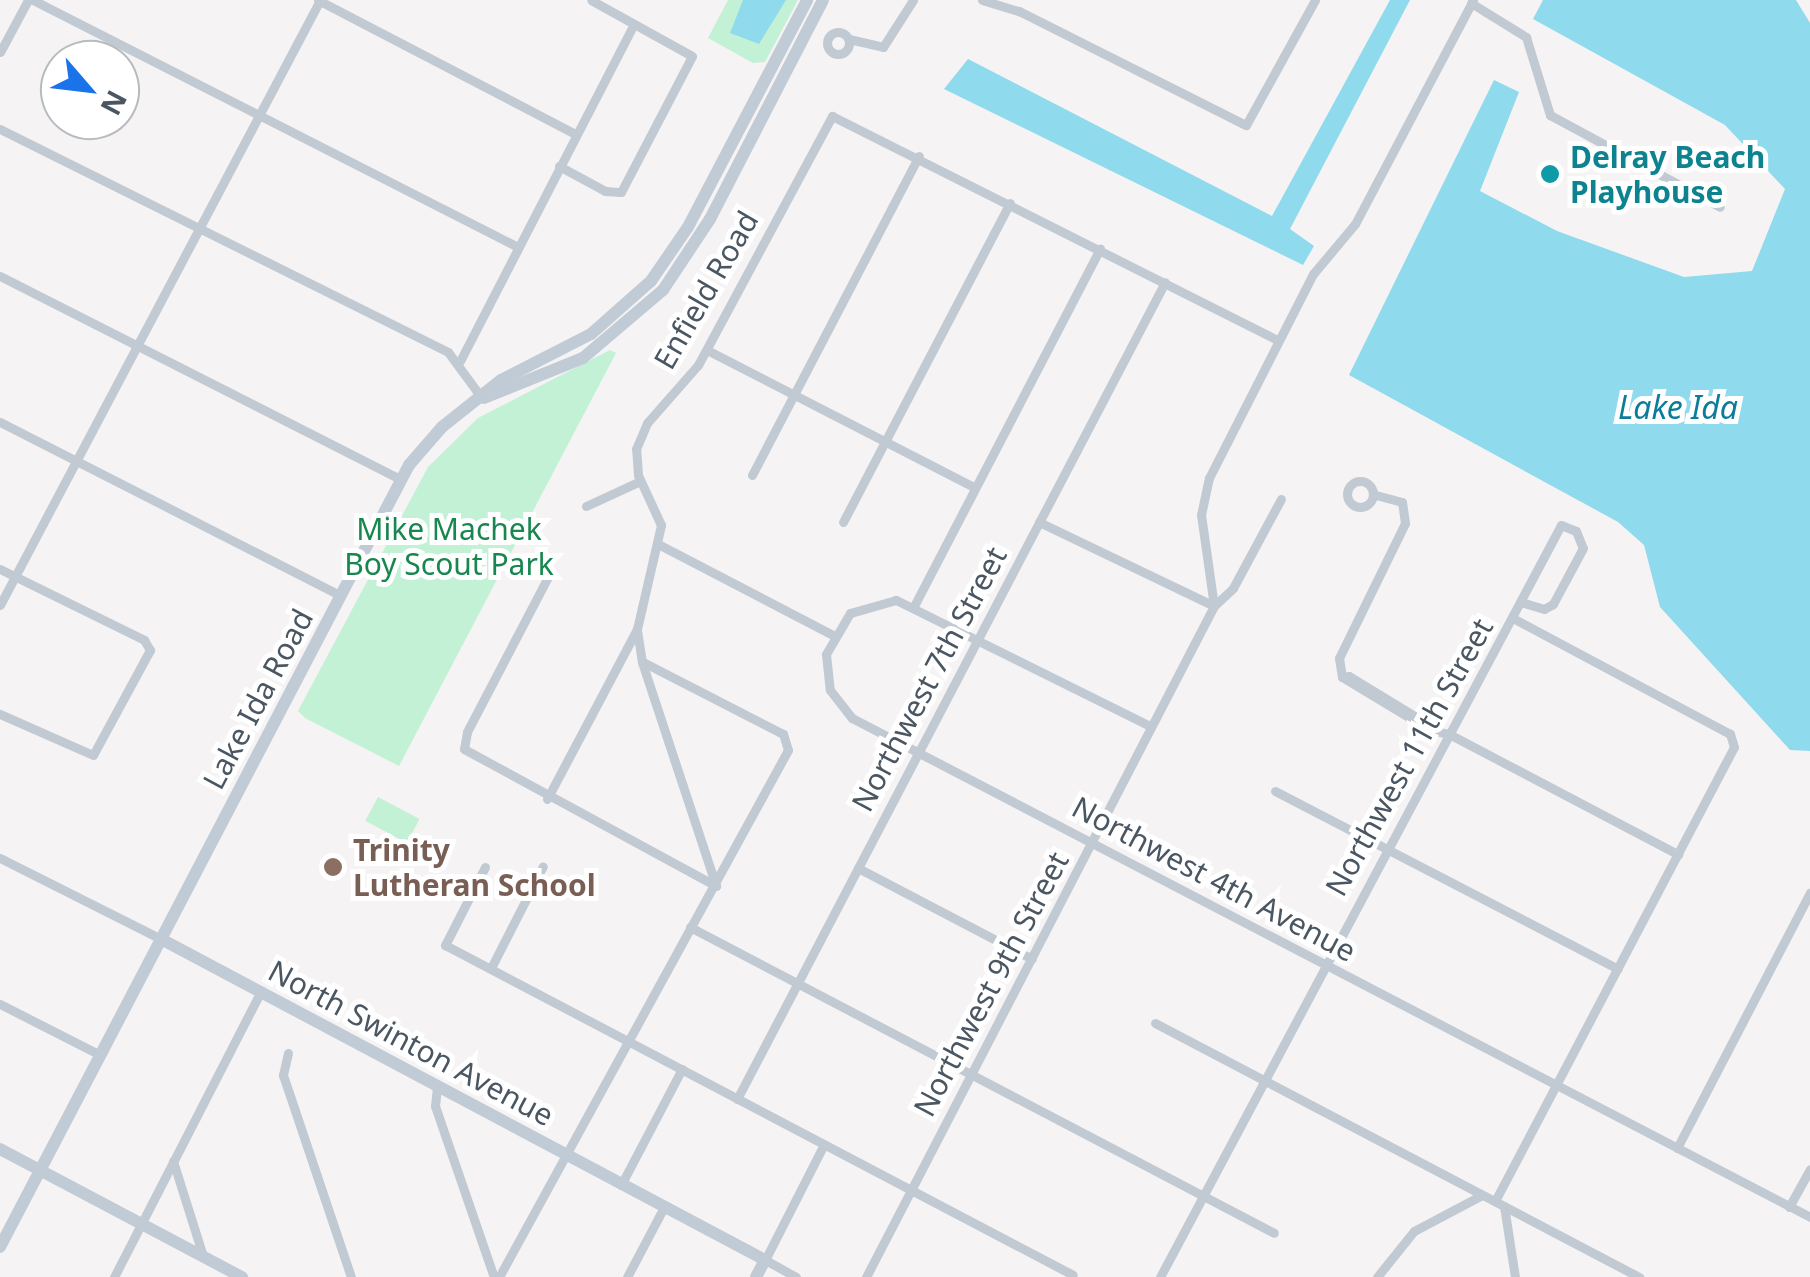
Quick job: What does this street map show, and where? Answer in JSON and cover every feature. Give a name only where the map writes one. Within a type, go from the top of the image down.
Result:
[{"type":"street","points":[[0,52],[30,0],[518,247]]},
{"type":"street","points":[[0,605],[319,0],[575,134]]},
{"type":"street","points":[[559,166],[605,192],[621,192],[692,56],[591,0]]},
{"type":"street","name":"Lake Ida Road","points":[[694,231],[807,0]]},
{"type":"street","name":"Lake Ida Road","points":[[0,1247],[400,479],[432,436],[482,398],[507,393],[600,348],[662,290],[770,104],[823,0]]},
{"type":"street","points":[[848,39],[883,47],[913,0]]},
{"type":"street","points":[[982,0],[1019,12],[1246,125],[1315,0]]},
{"type":"street","points":[[1214,606],[1202,515],[1206,484],[1313,274],[1356,224],[1472,2],[1526,37],[1550,115],[1720,207]]},
{"type":"street","points":[[460,362],[633,26]]},
{"type":"street","points":[[766,78],[770,104]]},
{"type":"street","name":"Enfield Road","points":[[716,886],[642,662],[637,629],[658,544],[660,513],[640,481],[640,436],[707,350],[832,116],[919,156]]},
{"type":"street","points":[[0,129],[460,362],[482,398]]},
{"type":"street","points":[[752,475],[919,156],[1278,340]]},
{"type":"street","points":[[842,522],[1010,203]]},
{"type":"street","points":[[914,606],[1100,249]]},
{"type":"street","points":[[0,276],[400,479]]},
{"type":"street","name":"Northwest 7th Street","points":[[738,1099],[1164,282]]},
{"type":"street","points":[[707,350],[975,488]]},
{"type":"street","points":[[0,422],[340,594]]},
{"type":"street","points":[[586,506],[640,481]]},
{"type":"street","points":[[1373,494],[1402,502],[1405,523],[1339,658],[1342,678],[1678,854]]},
{"type":"street","name":"Northwest 9th Street","points":[[866,1277],[1093,844],[1150,726],[1214,606],[1233,588],[1280,499]]},
{"type":"street","points":[[1039,522],[1214,606]]},
{"type":"street","name":"Northwest 11th Street","points":[[1160,1277],[1444,732],[1513,618],[1521,602],[1562,525],[1581,535],[1580,554],[1553,604],[1544,608],[1521,602]]},
{"type":"street","points":[[658,544],[833,635],[869,603],[914,606],[1150,726]]},
{"type":"street","points":[[0,569],[149,644],[98,751],[87,756],[0,714]]},
{"type":"street","points":[[550,574],[467,732],[464,750],[547,799],[716,886]]},
{"type":"street","points":[[1513,618],[1730,734],[1734,748],[1556,1086],[1500,1204],[1515,1277]]},
{"type":"street","points":[[547,799],[637,629]]},
{"type":"street","name":"Northwest 4th Avenue","points":[[833,635],[826,672],[835,700],[852,718],[1810,1218]]},
{"type":"street","points":[[496,1277],[690,926],[716,886],[789,742],[642,662]]},
{"type":"street","points":[[1275,791],[1618,968]]},
{"type":"street","name":"North Swinton Avenue","points":[[0,858],[262,991],[796,1277]]},
{"type":"street","points":[[491,968],[543,866]]},
{"type":"street","points":[[485,867],[445,945],[1073,1275]]},
{"type":"street","points":[[858,868],[1032,959]]},
{"type":"street","points":[[1676,1148],[1810,892]]},
{"type":"street","points":[[690,926],[1274,1233]]},
{"type":"street","points":[[114,1277],[262,991]]},
{"type":"street","points":[[0,1004],[100,1055]]},
{"type":"street","points":[[1155,1023],[1639,1277]]},
{"type":"street","points":[[288,1054],[283,1075],[350,1277]]},
{"type":"street","points":[[622,1184],[682,1069]]},
{"type":"street","points":[[437,1087],[435,1106],[496,1277]]},
{"type":"street","points":[[756,1277],[824,1144]]},
{"type":"street","points":[[0,1149],[241,1277]]},
{"type":"street","points":[[173,1161],[203,1256]]},
{"type":"street","points":[[1790,1207],[1810,1170]]},
{"type":"street","points":[[1377,1277],[1414,1231],[1483,1195]]},
{"type":"street","points":[[627,1277],[664,1207]]},
{"type":"green space","points":[[728,0],[798,0],[765,62],[753,63],[708,38]]},
{"type":"green space","name":"Mike Machek Boy Scout Park","points":[[610,350],[616,353],[399,766],[305,718],[298,711],[428,467],[478,418]]},
{"type":"green space","points":[[378,797],[419,819],[407,843],[365,821]]},
{"type":"water","points":[[743,0],[786,0],[759,44],[730,33]]},
{"type":"water","points":[[1390,0],[1410,0],[1290,229],[1314,246],[1303,265],[944,89],[968,59],[1272,216]]},
{"type":"water","name":"Lake Ida","points":[[1543,0],[1796,0],[1810,23],[1810,751],[1790,750],[1660,607],[1644,545],[1618,522],[1349,375],[1494,80],[1519,92],[1480,191],[1557,231],[1684,277],[1752,271],[1785,189],[1725,125],[1533,19]]},
{"type":"place","name":"Delray Beach Playhouse","points":[[1550,174]]},
{"type":"place","name":"Trinity Lutheran School","points":[[333,867]]}]
